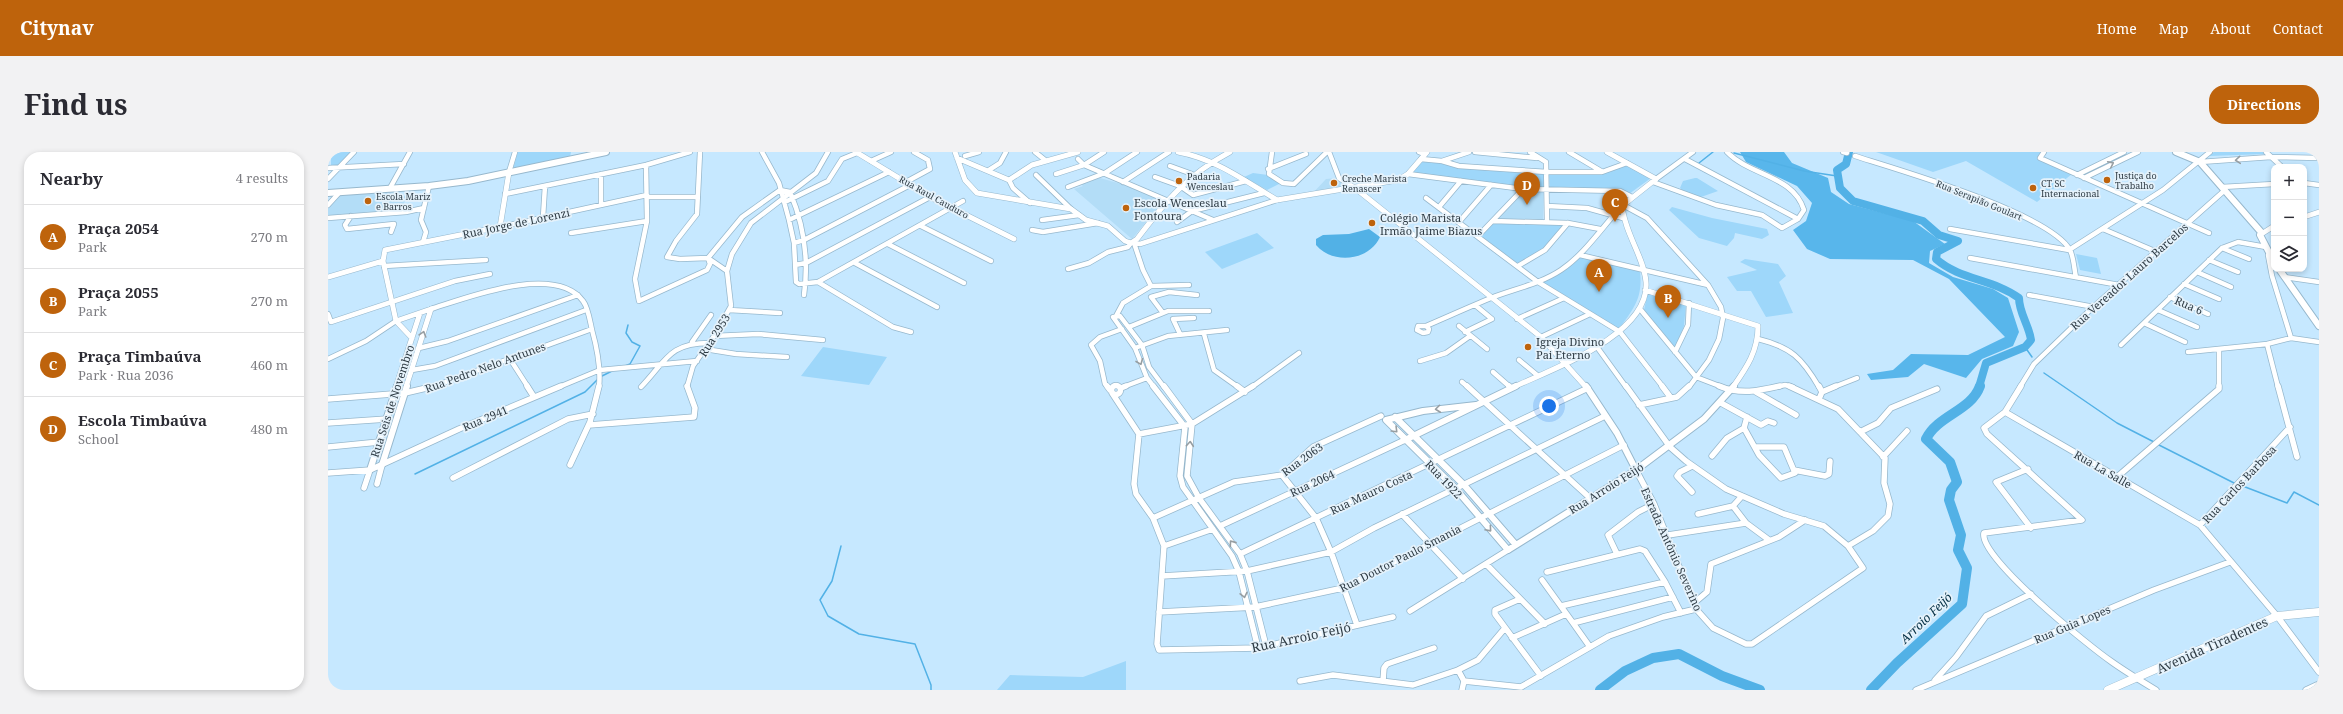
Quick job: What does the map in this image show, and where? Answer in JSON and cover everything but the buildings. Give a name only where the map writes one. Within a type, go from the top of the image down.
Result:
[{"type":"main road","points":[[328,193],[429,186],[509,172],[606,152]]},
{"type":"main road","points":[[2176,152],[2200,162],[2262,233],[2268,255],[2271,258]]},
{"type":"main road","points":[[2281,272],[2319,326]]},
{"type":"main road","name":"Avenida Tiradentes","points":[[2108,690],[2277,616],[2319,612]]},
{"type":"street","points":[[328,179],[354,152]]},
{"type":"street","points":[[390,188],[410,152]]},
{"type":"street","points":[[500,227],[509,172],[515,152]]},
{"type":"street","points":[[505,194],[646,165],[690,152]]},
{"type":"street","points":[[700,152],[697,214],[676,241],[667,257],[680,259],[708,258],[727,271]]},
{"type":"street","points":[[762,152],[779,183],[790,220],[794,243],[796,282],[799,284],[818,282],[963,202]]},
{"type":"street","name":"Rua 2953","points":[[589,425],[694,417],[695,408],[687,388],[697,361],[710,343],[731,306],[727,271],[732,254],[751,223],[782,197],[816,173],[828,152]]},
{"type":"street","points":[[784,202],[794,200],[828,181],[842,159],[857,152]]},
{"type":"street","name":"Rua Raul Cauduro","points":[[857,152],[930,197],[1014,239]]},
{"type":"street","points":[[871,161],[891,152]]},
{"type":"street","points":[[794,243],[804,240],[908,184],[930,169],[928,160],[914,152]]},
{"type":"street","points":[[955,152],[960,171],[967,184],[977,193],[1071,209]]},
{"type":"street","points":[[964,156],[979,152]]},
{"type":"street","points":[[989,170],[1000,162],[1006,152]]},
{"type":"street","points":[[1035,152],[1045,160]]},
{"type":"street","points":[[1009,180],[1032,165],[1045,160],[1078,152]]},
{"type":"street","points":[[1056,174],[1084,165],[1104,152]]},
{"type":"street","points":[[1068,186],[1106,173],[1137,152]]},
{"type":"street","points":[[1123,182],[1169,152]]},
{"type":"street","points":[[1178,152],[1192,154],[1212,161],[1276,200]]},
{"type":"street","points":[[1068,269],[1089,263],[1108,252],[1128,247],[1133,243],[1166,201],[1192,174],[1212,161],[1230,152]]},
{"type":"street","points":[[1272,152],[1268,169],[1269,174],[1288,184],[1294,184],[1328,152]]},
{"type":"street","name":"Estrada Antônio Severino","points":[[1328,152],[1339,178],[1355,188],[1541,337],[1567,361],[1588,388],[1624,445],[1668,535],[1695,606],[1712,628],[1749,645],[1862,570],[1862,564],[1848,546]]},
{"type":"street","points":[[1418,152],[1426,153]]},
{"type":"street","points":[[1442,161],[1469,152]]},
{"type":"street","points":[[1474,152],[1540,158]]},
{"type":"street","points":[[1530,152],[1546,162],[1547,222]]},
{"type":"street","points":[[1569,152],[1602,172]]},
{"type":"street","points":[[1607,152],[1655,180],[1697,200],[1762,215],[1782,228],[1798,219],[1804,210],[1804,204],[1794,192],[1781,182],[1740,164],[1726,152]]},
{"type":"street","points":[[1426,326],[1491,298],[1538,282],[1561,270],[1580,255],[1600,229],[1622,205],[1693,152]]},
{"type":"street","points":[[2044,152],[2040,158],[2209,233]]},
{"type":"street","points":[[2077,175],[2124,152]]},
{"type":"street","points":[[2084,178],[2138,152]]},
{"type":"street","points":[[1950,228],[2069,250],[2163,190],[2200,162],[2210,152]]},
{"type":"street","points":[[2266,152],[2279,164]]},
{"type":"street","points":[[1036,175],[1071,209],[1086,220],[1101,222],[1108,226],[1125,241],[1140,244],[1276,200],[1391,182],[1408,174],[1426,153]]},
{"type":"street","points":[[1268,169],[1306,154]]},
{"type":"street","name":"Rua Serapião Goulart","points":[[1855,156],[1970,195],[2020,215],[2052,233],[2069,250]]},
{"type":"street","points":[[2200,162],[2271,157],[2319,158]]},
{"type":"street","points":[[957,158],[989,170],[1009,180],[1013,188],[1030,203]]},
{"type":"street","points":[[1078,159],[1084,165],[1106,173],[1166,201],[1213,220]]},
{"type":"street","points":[[1421,159],[1442,161],[1459,166],[1547,172],[1602,172],[1627,163]]},
{"type":"street","points":[[1685,159],[1798,219]]},
{"type":"street","points":[[328,168],[404,164]]},
{"type":"street","points":[[646,165],[647,221],[635,279],[639,302],[706,271],[710,264],[708,258]]},
{"type":"street","points":[[1170,166],[1192,174]]},
{"type":"street","points":[[790,220],[799,217],[888,172]]},
{"type":"street","points":[[601,174],[601,204]]},
{"type":"street","points":[[1408,174],[1522,189],[1620,191],[1632,197]]},
{"type":"street","points":[[1155,177],[1180,186],[1193,195],[1246,181]]},
{"type":"street","points":[[1439,207],[1462,181]]},
{"type":"street","points":[[2307,183],[2319,185]]},
{"type":"street","points":[[2224,189],[2271,184]]},
{"type":"street","points":[[1459,222],[1491,185]]},
{"type":"street","points":[[423,242],[426,232],[421,220],[429,186]]},
{"type":"street","points":[[544,217],[545,186]]},
{"type":"street","points":[[1478,236],[1522,189]]},
{"type":"street","name":"Rua Vereador Lauro Barcelos","points":[[2005,412],[2034,364],[2094,307],[2158,252],[2224,189]]},
{"type":"street","points":[[708,258],[742,217],[780,190],[790,192],[799,217],[804,240],[806,263],[806,284],[804,296]]},
{"type":"street","points":[[328,205],[339,193]]},
{"type":"street","points":[[1177,222],[1192,211],[1264,193]]},
{"type":"street","name":"Rua Jorge de Lorenzi","points":[[384,264],[385,250],[500,227],[601,204],[647,196],[698,196]]},
{"type":"street","points":[[795,265],[806,263],[930,197]]},
{"type":"street","points":[[1426,198],[1538,282],[1620,332],[1672,398]]},
{"type":"street","points":[[1405,440],[1597,347],[1620,332],[1640,309],[1645,290],[1644,271],[1626,234],[1622,205]]},
{"type":"street","points":[[1622,205],[1647,218],[1718,296],[1723,315],[1722,334],[1711,358],[1696,378],[1681,394],[1672,398],[1639,406]]},
{"type":"street","points":[[1547,206],[1587,208],[1623,218]]},
{"type":"street","points":[[328,218],[424,208]]},
{"type":"street","points":[[2307,216],[2319,212]]},
{"type":"street","points":[[1042,220],[1079,214]]},
{"type":"street","points":[[351,216],[345,225],[347,229],[394,224],[391,232]]},
{"type":"street","points":[[571,233],[647,221]]},
{"type":"street","points":[[1493,221],[1568,223],[1600,229]]},
{"type":"street","points":[[1032,230],[1043,232],[1101,222]]},
{"type":"street","points":[[1518,266],[1545,250],[1568,223]]},
{"type":"street","points":[[921,226],[991,261]]},
{"type":"street","points":[[2262,233],[2271,228]]},
{"type":"street","points":[[2103,229],[2158,252]]},
{"type":"street","points":[[2121,344],[2209,260],[2230,242],[2266,247]]},
{"type":"street","points":[[1133,243],[1139,257],[1141,271],[1151,286]]},
{"type":"street","points":[[888,244],[964,283]]},
{"type":"street","points":[[2222,248],[2249,259]]},
{"type":"street","points":[[2069,250],[2076,277]]},
{"type":"street","points":[[1580,255],[1708,285]]},
{"type":"street","points":[[2268,255],[2272,276],[2291,338]]},
{"type":"street","points":[[1970,258],[2119,285]]},
{"type":"street","points":[[328,277],[384,264],[486,260]]},
{"type":"street","points":[[2209,260],[2238,272]]},
{"type":"street","points":[[854,263],[937,307]]},
{"type":"street","points":[[384,264],[396,321],[412,338]]},
{"type":"street","points":[[2197,272],[2230,286]]},
{"type":"street","points":[[328,314],[331,322],[455,281],[490,274]]},
{"type":"street","points":[[2284,277],[2319,282]]},
{"type":"street","points":[[818,282],[893,327],[911,332]]},
{"type":"street","points":[[328,359],[360,345],[396,321],[431,309],[490,291],[540,284],[558,286],[578,295],[586,310],[597,347],[600,370],[593,414],[570,465]]},
{"type":"street","points":[[2184,284],[2220,299]]},
{"type":"street","points":[[1189,285],[1151,286],[1123,303],[1116,316],[1113,317],[1135,348],[1147,378],[1185,427],[1180,476],[1183,487],[1232,556],[1239,572],[1258,648]]},
{"type":"street","points":[[1645,290],[1723,315]]},
{"type":"street","points":[[1163,313],[1151,297],[1169,292],[1197,295]]},
{"type":"street","points":[[419,348],[448,341],[578,295]]},
{"type":"street","points":[[2029,295],[2094,307]]},
{"type":"street","name":"Rua 6","points":[[2170,297],[2208,314]]},
{"type":"street","points":[[1518,319],[1564,298]]},
{"type":"street","points":[[1675,352],[1688,324],[1689,303]]},
{"type":"street","points":[[1465,332],[1492,319],[1475,305]]},
{"type":"street","name":"Rua Seis de Novembro","points":[[377,484],[431,309]]},
{"type":"street","points":[[1597,347],[1670,447],[1692,466],[1726,489],[1784,514],[1824,526],[1848,546],[1878,528],[1888,518],[1890,511],[1884,482],[1886,470],[1883,457],[1838,409],[1819,399],[1785,385],[1756,392],[1731,391],[1696,378],[1640,309]]},
{"type":"street","points":[[412,370],[435,366],[586,310]]},
{"type":"street","points":[[729,310],[780,313]]},
{"type":"street","points":[[2158,310],[2197,328]]},
{"type":"street","points":[[1129,327],[1168,311],[1209,311]]},
{"type":"street","name":"Rua Seis de Novembro","points":[[364,488],[420,313]]},
{"type":"street","points":[[1541,337],[1590,314]]},
{"type":"street","points":[[641,387],[670,352],[693,341],[711,315]]},
{"type":"street","name":"Rua Arroio Feijó","points":[[1410,611],[1636,470],[1670,447],[1721,403],[1751,362],[1758,340],[1758,326],[1723,315]]},
{"type":"street","points":[[1116,316],[1120,316],[1142,345],[1149,367],[1192,424],[1187,476],[1199,498],[1240,554],[1247,571],[1266,646]]},
{"type":"street","points":[[1180,334],[1173,319],[1194,318]]},
{"type":"street","points":[[2144,323],[2185,342]]},
{"type":"street","points":[[1459,326],[1487,349]]},
{"type":"street","name":"Rua Pedro Nelo Antunes","points":[[328,399],[404,393],[434,387],[592,329]]},
{"type":"street","points":[[1122,329],[1100,337],[1091,345],[1100,361],[1105,384],[1118,400],[1139,434],[1134,484],[1136,494],[1153,518],[1164,546],[1159,612]]},
{"type":"street","points":[[1135,348],[1180,334],[1204,334],[1227,330]]},
{"type":"street","points":[[714,336],[758,334],[823,340]]},
{"type":"street","points":[[1204,334],[1214,370],[1245,392]]},
{"type":"street","points":[[1420,361],[1433,359],[1454,349],[1470,336]]},
{"type":"street","points":[[2188,352],[2267,344],[2291,338],[2319,342]]},
{"type":"street","points":[[1758,340],[1784,346],[1813,375],[1822,392]]},
{"type":"street","points":[[693,341],[710,343]]},
{"type":"street","points":[[2267,344],[2297,457]]},
{"type":"street","points":[[706,349],[736,354],[787,357]]},
{"type":"street","points":[[2117,477],[2154,443],[2219,389],[2219,349]]},
{"type":"street","points":[[1139,434],[1185,427],[1192,424],[1245,392],[1300,353]]},
{"type":"street","points":[[510,359],[534,397]]},
{"type":"street","points":[[1519,360],[1538,375]]},
{"type":"street","name":"Rua 2941","points":[[328,473],[370,470],[534,397],[600,370],[697,361]]},
{"type":"street","points":[[1493,372],[1512,388]]},
{"type":"street","points":[[1111,392],[1147,378]]},
{"type":"street","points":[[1819,399],[1822,392],[1857,378]]},
{"type":"street","points":[[1462,382],[1590,498]]},
{"type":"street","points":[[1105,384],[1119,389]]},
{"type":"street","name":"Rua Mauro Costa","points":[[1240,554],[1588,388]]},
{"type":"street","points":[[1118,400],[1119,389]]},
{"type":"street","points":[[1860,432],[1878,423],[1891,408],[1937,389]]},
{"type":"street","points":[[1756,392],[1796,415]]},
{"type":"street","points":[[1721,403],[1761,424],[1768,421],[1774,424]]},
{"type":"street","points":[[1383,418],[1476,405]]},
{"type":"street","name":"Rua 1922","points":[[1376,412],[1455,488],[1479,518],[1508,550]]},
{"type":"street","points":[[2005,412],[1984,428],[1984,431],[2028,469],[2082,520],[2031,528],[1984,533],[1983,538],[1991,554],[1997,562],[2066,627],[2093,650],[2134,678],[2156,690]]},
{"type":"street","name":"Rua La Salle","points":[[2005,412],[2200,525]]},
{"type":"street","points":[[454,478],[568,419],[593,414]]},
{"type":"street","points":[[1162,576],[1247,571],[1331,552],[1402,514],[1605,416]]},
{"type":"street","name":"Rua 1922","points":[[1395,417],[1440,459],[1516,545]]},
{"type":"street","points":[[1712,456],[1727,438],[1744,428],[1747,417]]},
{"type":"street","points":[[328,423],[387,418]]},
{"type":"street","name":"Rua 2063","points":[[1153,518],[1234,482],[1282,475],[1313,447],[1383,418]]},
{"type":"street","name":"Rua Carlos Barbosa","points":[[2290,427],[2239,485],[2200,525],[2277,616],[2319,672]]},
{"type":"street","points":[[1744,428],[1755,447],[1781,478],[1794,474],[1794,470],[1784,447],[1755,447]]},
{"type":"street","points":[[1883,457],[1907,431]]},
{"type":"street","name":"Rua 2064","points":[[1220,526],[1405,440]]},
{"type":"street","points":[[328,447],[379,442]]},
{"type":"street","name":"Rua Doutor Paulo Smania","points":[[1159,612],[1255,607],[1343,588],[1624,445]]},
{"type":"street","points":[[1794,470],[1825,476],[1829,474],[1830,461]]},
{"type":"street","points":[[1692,466],[1680,472],[1677,476],[1692,492]]},
{"type":"street","points":[[2028,469],[1996,482],[2031,528]]},
{"type":"street","points":[[1282,475],[1316,518],[1331,552],[1357,625]]},
{"type":"street","points":[[1698,514],[1733,506],[1742,496]]},
{"type":"street","points":[[1617,554],[1608,535],[1638,512],[1654,504]]},
{"type":"street","points":[[1733,506],[1746,523],[1769,540]]},
{"type":"street","points":[[1402,514],[1462,579]]},
{"type":"street","points":[[1464,682],[1510,688],[1521,687],[1609,636],[1681,613],[1695,606],[1707,594],[1711,564],[1769,540],[1781,538],[1796,529],[1805,520]]},
{"type":"street","points":[[1668,535],[1746,523]]},
{"type":"street","points":[[1164,546],[1180,542],[1213,529]]},
{"type":"street","points":[[1547,572],[1643,549],[1665,582],[1681,613]]},
{"type":"street","name":"Rua Guia Lopes","points":[[1916,690],[2201,571],[2230,562]]},
{"type":"street","points":[[1486,564],[1545,624]]},
{"type":"street","points":[[1542,580],[1590,647]]},
{"type":"street","points":[[1561,606],[1665,582]]},
{"type":"street","points":[[1933,682],[1956,657],[1986,616],[1999,608],[2031,594]]},
{"type":"street","points":[[1574,624],[1632,606],[1673,597]]},
{"type":"street","points":[[1520,599],[1495,610],[1496,616],[1541,676]]},
{"type":"street","name":"Rua Arroio Feijó","points":[[1159,612],[1157,644],[1160,650],[1165,651],[1258,648],[1393,617]]},
{"type":"street","points":[[1512,638],[1566,614]]},
{"type":"street","points":[[1300,681],[1333,675],[1413,684],[1458,670],[1478,660],[1505,628]]},
{"type":"street","points":[[1383,681],[1384,668],[1387,664],[1434,648]]},
{"type":"street","points":[[1458,670],[1464,682],[1462,690]]},
{"type":"street","points":[[2306,690],[2319,684]]},
{"type":"shaded area","points":[[340,152],[351,152],[337,166],[331,166],[331,155]]},
{"type":"shaded area","points":[[518,152],[571,152],[570,157],[513,169]]},
{"type":"shaded area","points":[[1740,152],[1784,152],[1792,163],[1828,178],[1831,192],[1849,204],[1913,221],[1945,244],[1930,251],[1929,263],[1953,277],[1993,289],[2008,298],[2019,332],[2013,346],[1982,359],[1966,378],[1924,364],[1908,377],[1871,380],[1867,374],[1893,370],[1911,354],[1968,355],[2005,337],[1949,279],[1913,260],[1830,259],[1807,249],[1793,230],[1806,221],[1812,203],[1797,186],[1746,162]]},
{"type":"shaded area","name":"CT SC Internacional","points":[[1876,152],[2041,152],[2037,158],[2072,174],[2037,202],[1966,161],[1933,172]]},
{"type":"shaded area","points":[[2214,152],[2264,152],[2266,154],[2209,156]]},
{"type":"shaded area","points":[[1421,160],[1439,161],[1459,167],[1545,173],[1546,189],[1523,189],[1411,173]]},
{"type":"shaded area","points":[[1627,165],[1651,178],[1629,194],[1621,191],[1550,189],[1549,174],[1602,173]]},
{"type":"shaded area","points":[[1253,173],[1268,175],[1281,183],[1267,190],[1244,177]]},
{"type":"shaded area","name":"Escola Wenceslau Fontoura","points":[[1100,178],[1135,188],[1163,201],[1132,239],[1074,189],[1083,186],[1081,184]]},
{"type":"shaded area","name":"Creche Marista Renascer","points":[[1338,178],[1353,187],[1313,193],[1326,179]]},
{"type":"shaded area","points":[[1695,178],[1718,191],[1701,197],[1683,191],[1680,188],[1683,181]]},
{"type":"shaded area","points":[[1524,191],[1543,192],[1543,220],[1498,219]]},
{"type":"shaded area","name":"Escola Mariz e Barros","points":[[397,192],[394,196],[406,196],[402,211],[328,216],[328,206],[337,196]]},
{"type":"shaded area","points":[[1672,207],[1712,218],[1767,229],[1769,235],[1762,239],[1735,233],[1734,238],[1727,246],[1699,238],[1669,210]]},
{"type":"shaded area","points":[[1494,222],[1564,224],[1543,249],[1518,264],[1481,236]]},
{"type":"shaded area","points":[[1369,229],[1380,237],[1375,245],[1368,251],[1350,258],[1332,256],[1316,245],[1316,239],[1323,235],[1349,234]]},
{"type":"shaded area","points":[[1257,233],[1274,248],[1222,269],[1205,252]]},
{"type":"shaded area","points":[[2076,254],[2097,258],[2101,274],[2080,270]]},
{"type":"shaded area","points":[[1581,257],[1640,271],[1641,280],[1639,296],[1633,309],[1619,329],[1541,282],[1563,271]]},
{"type":"shaded area","points":[[1745,259],[1778,264],[1786,276],[1779,282],[1793,313],[1766,317],[1751,291],[1737,291],[1727,277],[1757,270],[1740,262]]},
{"type":"shaded area","points":[[1648,292],[1686,304],[1684,326],[1675,348],[1644,310]]},
{"type":"shaded area","points":[[823,347],[887,357],[869,385],[801,376]]},
{"type":"shaded area","points":[[1126,661],[1126,690],[997,690],[1010,675],[1083,677]]},
{"type":"waterway","points":[[1699,163],[1713,152]]},
{"type":"waterway","name":"Arroio Feijó","points":[[1849,152],[1846,164],[1837,170],[1840,188],[1853,201],[1923,221],[1939,235],[1958,241],[1937,252],[1936,259],[1955,271],[1998,287],[2019,298],[2019,303],[2031,340],[2025,347],[1986,363],[1979,387]]},
{"type":"waterway","points":[[1734,153],[1804,171],[1837,176]]},
{"type":"waterway","points":[[625,366],[630,364],[640,346],[632,342],[626,333],[628,325]]},
{"type":"waterway","points":[[2025,347],[2032,357]]},
{"type":"waterway","points":[[602,376],[612,371]]},
{"type":"waterway","points":[[2044,373],[2117,423],[2154,442]]},
{"type":"waterway","points":[[415,474],[585,392],[597,380]]},
{"type":"waterway","name":"Arroio Feijó","points":[[1871,690],[1897,663],[1962,604],[1967,568],[1958,550],[1961,535],[1949,500],[1951,490],[1957,482],[1950,462],[1926,439],[1938,424],[1969,401],[1976,394],[1980,386]]},
{"type":"waterway","points":[[2157,444],[2236,484]]},
{"type":"waterway","points":[[2240,485],[2287,503],[2294,492],[2319,505]]},
{"type":"waterway","points":[[841,546],[832,581],[820,600],[828,616],[859,634],[915,644],[931,685],[931,690]]},
{"type":"waterway","name":"Arroio Feijó","points":[[1600,690],[1625,671],[1653,658],[1679,654],[1722,676],[1760,690]]},
{"type":"place","name":"Justiça do Trabalho","points":[[2107,180]]},
{"type":"place","name":"Padaria Wenceslau","points":[[1179,181]]},
{"type":"place","name":"Creche Marista Renascer","points":[[1334,183]]},
{"type":"place","name":"CT SC Internacional","points":[[2033,188]]},
{"type":"place","name":"Escola Mariz e Barros","points":[[368,201]]},
{"type":"place","name":"Escola Timbaúva","points":[[1527,205]]},
{"type":"place","name":"Escola Wenceslau Fontoura","points":[[1126,208]]},
{"type":"place","name":"Praça Timbaúva","points":[[1615,222]]},
{"type":"place","name":"Colégio Marista Irmão Jaime Biazus","points":[[1372,223]]},
{"type":"place","name":"Praça 2054","points":[[1599,292]]},
{"type":"place","name":"Praça 2055","points":[[1668,318]]},
{"type":"place","name":"Igreja Divino Pai Eterno","points":[[1528,347]]}]
